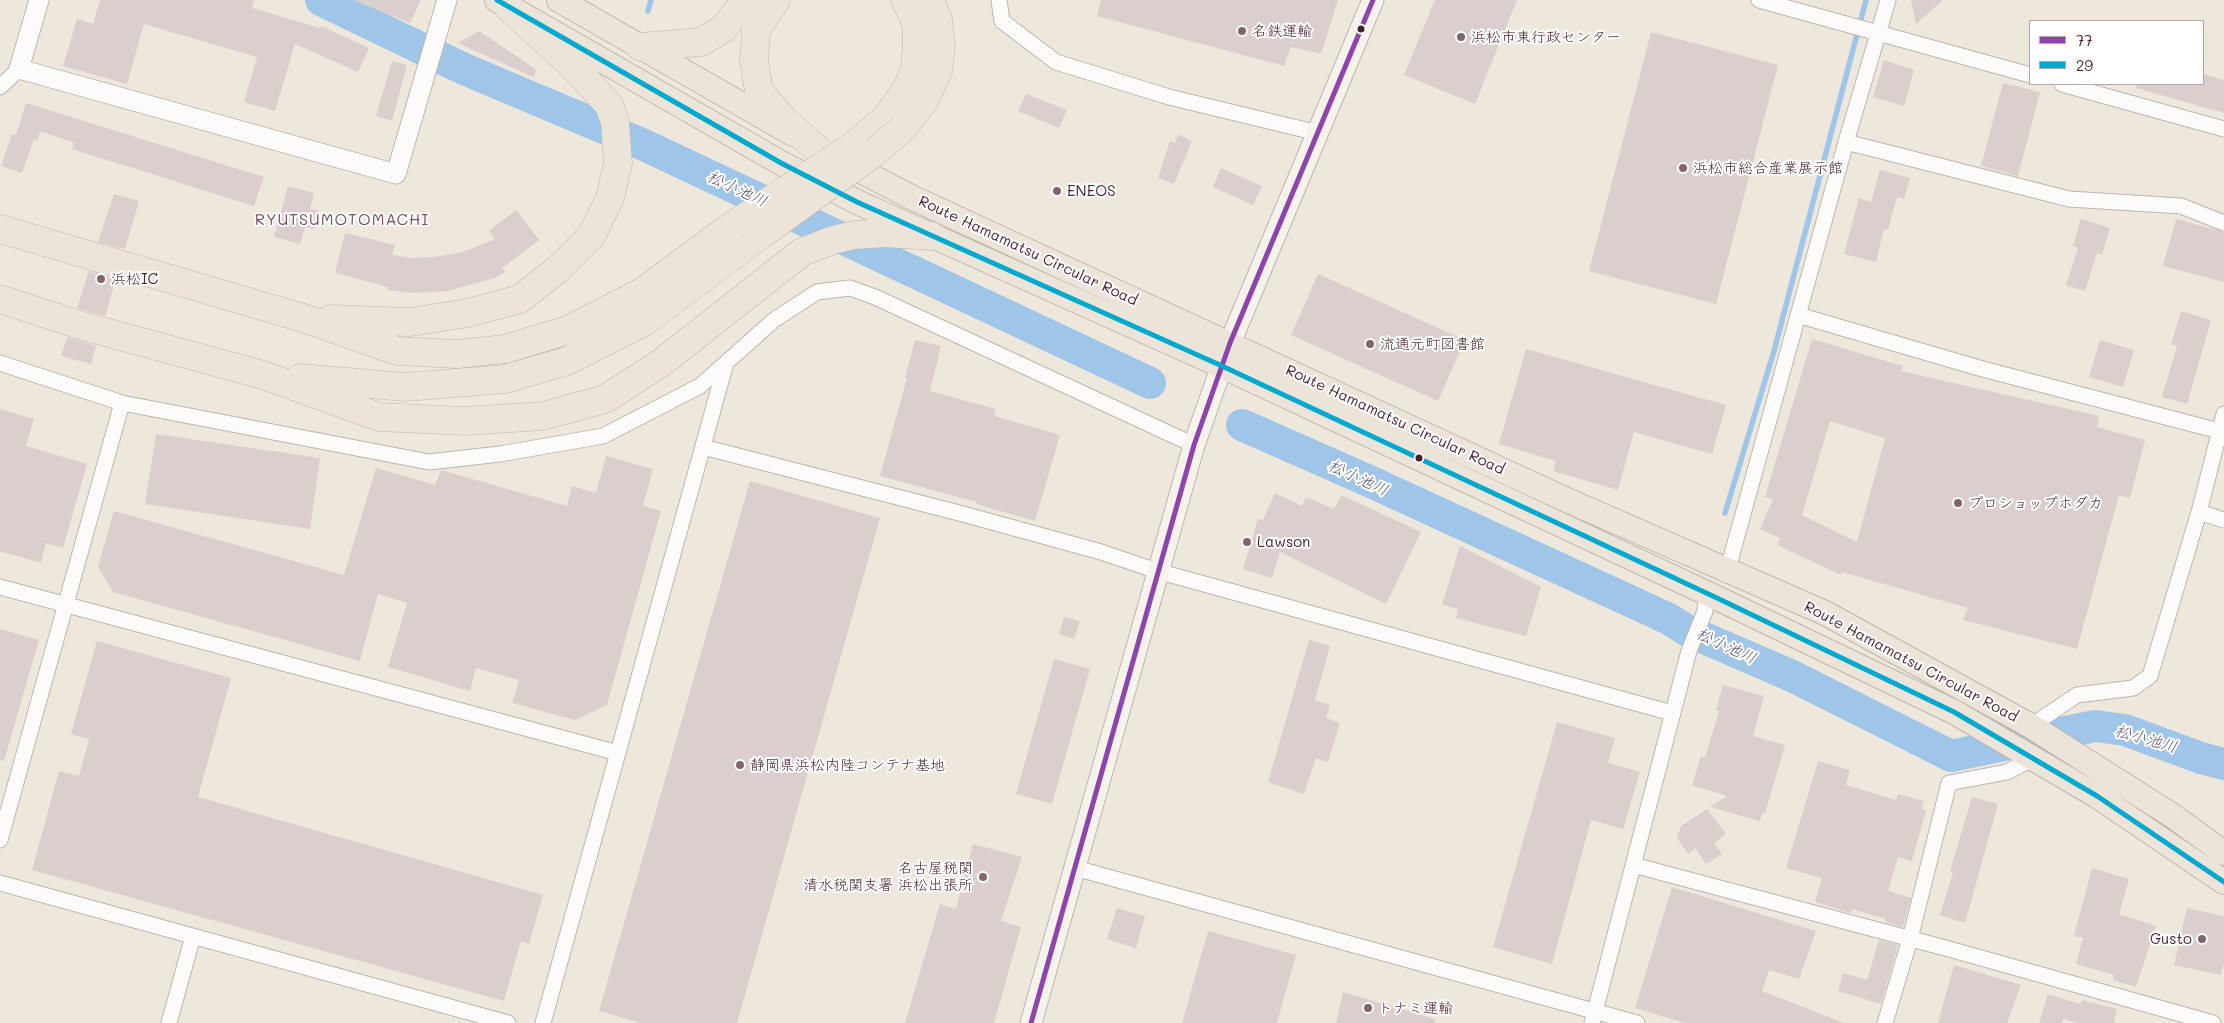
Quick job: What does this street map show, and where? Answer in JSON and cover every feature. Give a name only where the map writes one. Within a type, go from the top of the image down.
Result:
[{"type":"highway","points":[[641,47],[701,42],[723,30],[746,0]]},
{"type":"highway","points":[[776,0],[756,30],[754,61],[759,91],[783,119],[817,148]]},
{"type":"highway","points":[[8,232],[303,318],[397,351],[456,354],[505,350],[568,330],[642,292],[733,225],[853,146],[886,118],[906,90],[915,70],[918,45],[916,22],[905,0]]},
{"type":"highway","points":[[263,375],[405,387],[514,376],[567,361],[644,322],[871,156],[902,129],[924,101],[938,71],[941,46],[938,20],[930,0]]},
{"type":"highway","points":[[303,318],[410,322],[468,313],[520,299],[558,269],[592,235],[610,198],[618,163],[615,122],[609,105],[600,92],[504,4]]},
{"type":"highway","points":[[4,300],[263,375],[379,417],[466,421],[543,416],[605,399],[661,363],[802,252],[854,235],[886,233],[932,236]]},
{"type":"main road","name":"Route Hamamatsu Circular Road","points":[[559,0],[817,148],[911,197],[1569,501],[1727,572],[1825,613],[2031,726],[2173,816],[2224,853]]},
{"type":"main road","points":[[1031,1023],[1194,445],[1230,343],[1374,0]]},
{"type":"main road","name":"Route Hamamatsu Circular Road","points":[[504,4],[781,163],[932,236],[1222,366],[1706,602],[1954,712],[2097,796],[2224,882]]},
{"type":"street","points":[[0,87],[19,69],[39,0]]},
{"type":"street","points":[[19,69],[396,174],[446,0]]},
{"type":"street","points":[[999,0],[1002,21],[1056,62],[1169,96],[1318,133]]},
{"type":"street","points":[[1759,0],[2029,75]]},
{"type":"street","points":[[1727,572],[1846,142],[1872,32],[1888,0]]},
{"type":"street","points":[[2066,85],[2224,129]]},
{"type":"street","points":[[1846,142],[2069,199],[2181,206],[2224,223]]},
{"type":"street","points":[[0,363],[122,403],[429,462],[500,454],[603,436],[700,386],[774,320],[817,292],[850,288],[876,297],[1194,445]]},
{"type":"street","points":[[1798,315],[1978,368],[2219,431]]},
{"type":"street","points":[[543,1023],[726,362]]},
{"type":"street","points":[[0,840],[122,403]]},
{"type":"street","points":[[2031,726],[2077,695],[2133,688],[2150,676],[2199,512],[2224,414]]},
{"type":"street","points":[[703,447],[1101,552],[1157,571],[1672,713]]},
{"type":"street","points":[[2199,512],[2224,520]]},
{"type":"street","points":[[0,588],[618,753]]},
{"type":"street","points":[[1593,1017],[1672,713],[1689,652],[1706,602]]},
{"type":"street","points":[[1885,1023],[1910,939],[1949,783],[2007,772],[2034,758]]},
{"type":"street","points":[[1633,865],[2213,1023]]},
{"type":"street","points":[[1075,868],[1593,1017],[1637,1023]]},
{"type":"street","points":[[0,883],[508,1023]]},
{"type":"street","points":[[169,1023],[194,936]]},
{"type":"building","points":[[100,0],[254,0],[252,8],[320,28],[321,26],[369,48],[358,72],[295,44],[275,111],[244,102],[257,57],[144,24],[127,84],[63,66],[77,19],[93,24]]},
{"type":"building","points":[[353,0],[421,0],[410,23]]},
{"type":"building","name":"名鉄運輸","points":[[1101,0],[1338,0],[1321,54],[1291,47],[1284,66],[1097,16]]},
{"type":"building","name":"浜松市東行政センター","points":[[1435,0],[1517,0],[1475,104],[1404,75]]},
{"type":"building","points":[[1911,0],[1943,0],[1916,24]]},
{"type":"building","points":[[479,31],[537,70],[533,77],[458,43]]},
{"type":"building","name":"浜松市総合産業展示館","points":[[1651,32],[1778,65],[1716,304],[1589,271]]},
{"type":"building","points":[[1884,60],[1914,70],[1904,106],[1873,97]]},
{"type":"building","points":[[392,61],[407,65],[392,121],[376,116]]},
{"type":"building","points":[[2204,74],[2224,80],[2224,113],[2136,88],[2137,85],[2204,85]]},
{"type":"building","points":[[2003,83],[2040,92],[2018,176],[1981,166]]},
{"type":"building","points":[[1026,94],[1067,110],[1059,128],[1018,111]]},
{"type":"building","points":[[26,103],[264,177],[254,206],[72,149],[74,143],[40,131],[37,141],[34,139],[22,173],[1,166],[12,134],[16,135]]},
{"type":"building","points":[[1178,134],[1192,141],[1174,184],[1158,178],[1170,141],[1175,143]]},
{"type":"building","points":[[1221,168],[1262,186],[1253,205],[1213,187]]},
{"type":"building","points":[[1880,170],[1910,178],[1904,199],[1897,197],[1888,230],[1884,229],[1876,262],[1844,254],[1859,198],[1871,202]]},
{"type":"building","points":[[288,186],[314,193],[310,209],[319,211],[314,229],[305,227],[300,244],[274,237]]},
{"type":"building","points":[[114,194],[139,201],[125,249],[98,242]]},
{"type":"building","points":[[516,210],[539,240],[502,268],[505,272],[495,278],[448,291],[411,293],[387,290],[388,287],[335,273],[345,233],[395,245],[392,255],[412,258],[434,257],[463,252],[495,239],[489,231]]},
{"type":"building","points":[[2081,219],[2110,228],[2102,255],[2097,253],[2085,291],[2066,285],[2078,248],[2073,246]]},
{"type":"building","points":[[2176,219],[2224,232],[2224,282],[2163,266]]},
{"type":"building","points":[[89,271],[116,279],[105,316],[77,308]]},
{"type":"building","points":[[1318,274],[1465,340],[1438,401],[1291,335]]},
{"type":"building","points":[[2181,311],[2211,320],[2187,404],[2162,397],[2177,346],[2171,344]]},
{"type":"building","points":[[67,337],[96,346],[91,364],[61,356]]},
{"type":"building","points":[[1812,339],[1903,366],[1901,371],[2099,416],[2097,427],[2145,440],[2130,498],[2119,495],[2077,649],[1963,620],[1968,608],[1842,572],[1841,575],[1777,545],[1780,538],[1760,529],[1773,499],[1765,497]],"holes":[[[1830,421],[1885,438],[1857,542],[1802,515]]]},
{"type":"building","points":[[915,340],[941,346],[930,391],[996,409],[994,416],[1060,435],[1035,521],[976,504],[977,502],[880,476],[907,378],[905,378]]},
{"type":"building","points":[[2100,340],[2134,350],[2123,387],[2089,377]]},
{"type":"building","points":[[1526,349],[1726,405],[1712,454],[1634,432],[1618,490],[1553,471],[1556,461],[1499,444]]},
{"type":"building","points":[[0,409],[34,419],[26,446],[87,464],[63,548],[46,543],[41,563],[0,551]]},
{"type":"building","points":[[156,434],[320,458],[310,529],[145,504]]},
{"type":"building","points":[[606,456],[653,469],[643,506],[661,511],[607,705],[575,720],[512,703],[519,680],[476,668],[470,691],[388,667],[407,603],[378,594],[360,661],[113,592],[98,567],[114,511],[344,575],[376,468],[435,485],[441,470],[567,506],[572,486],[596,493]]},
{"type":"building","name":"静岡県浜松内陸コンテナ基地","points":[[750,481],[880,518],[737,1023],[641,1023],[599,1011]]},
{"type":"building","points":[[1275,493],[1302,506],[1306,497],[1334,509],[1341,495],[1421,532],[1386,604],[1280,552],[1272,578],[1243,569],[1258,519],[1263,520]]},
{"type":"building","points":[[1460,546],[1541,587],[1526,636],[1456,618],[1458,609],[1442,605]]},
{"type":"building","points":[[1064,617],[1080,621],[1074,639],[1059,634]]},
{"type":"building","points":[[0,629],[39,640],[4,761],[0,760]]},
{"type":"building","points":[[1309,640],[1330,646],[1315,700],[1330,705],[1326,718],[1340,723],[1328,762],[1316,758],[1304,794],[1268,782]]},
{"type":"building","points":[[97,641],[231,678],[198,797],[543,895],[529,944],[521,941],[504,1001],[32,870],[59,771],[79,776],[89,739],[71,734]]},
{"type":"building","points":[[1054,659],[1090,669],[1052,804],[1016,794]]},
{"type":"building","points":[[1723,685],[1764,696],[1753,736],[1785,745],[1765,813],[1762,813],[1760,821],[1710,807],[1727,796],[1692,785],[1701,756],[1705,758],[1719,711],[1716,710]]},
{"type":"building","points":[[1557,722],[1615,738],[1608,763],[1640,772],[1623,829],[1591,820],[1552,964],[1493,947]]},
{"type":"building","points":[[1818,761],[1850,770],[1846,785],[1896,800],[1898,794],[1924,801],[1921,809],[1926,810],[1912,861],[1898,857],[1888,891],[1911,898],[1903,927],[1885,922],[1886,919],[1852,909],[1851,913],[1815,902],[1822,878],[1786,868]]},
{"type":"building","points":[[1972,797],[1998,804],[1965,923],[1940,915],[1953,872],[1950,871]]},
{"type":"building","points":[[1707,809],[1726,834],[1714,843],[1722,854],[1706,864],[1695,848],[1688,854],[1677,838],[1681,826]]},
{"type":"building","points":[[973,844],[1022,857],[1001,921],[1021,927],[994,1023],[905,1023],[940,904],[956,909]]},
{"type":"building","points":[[2092,868],[2129,879],[2119,914],[2156,926],[2136,987],[2113,980],[2114,975],[2076,964],[2083,938],[2074,936]]},
{"type":"building","points":[[1672,887],[1816,931],[1799,979],[1769,970],[1762,991],[1844,1023],[1685,1023],[1635,1008]]},
{"type":"building","points":[[1117,908],[1145,916],[1136,948],[1107,939]]},
{"type":"building","points":[[2187,908],[2224,916],[2224,962],[2221,975],[2174,965]]},
{"type":"building","points":[[1208,931],[1296,955],[1277,1023],[1182,1023]]},
{"type":"building","points":[[1879,940],[1898,945],[1881,1004],[1838,991],[1843,973],[1867,980]]},
{"type":"building","points":[[1954,965],[2021,985],[2007,1023],[1938,1023]]},
{"type":"building","name":"トナミ運輸","points":[[1343,992],[1435,1019],[1435,1023],[1336,1023]]},
{"type":"building","points":[[2048,994],[2081,1004],[2082,1000],[2117,1009],[2114,1023],[2078,1023],[2063,1019],[2062,1023],[2039,1023]]},
{"type":"waterway","name":"松小池川","points":[[321,0],[464,69],[644,145],[1150,383]]},
{"type":"waterway","points":[[648,11],[651,0]]},
{"type":"waterway","points":[[1725,513],[1774,351],[1866,0]]},
{"type":"waterway","name":"松小池川","points":[[1242,425],[1369,481],[1669,619],[1688,631],[1792,676],[1951,756],[2095,726],[2125,730],[2201,758],[2224,764]]},
{"type":"transit line","name":"29","points":[[497,0],[781,163],[857,202],[1222,366],[1717,598],[1954,712],[2097,796],[2224,882]]},
{"type":"transit line","name":"77","points":[[1031,1023],[1194,445],[1230,343],[1373,0]]},
{"type":"place","name":"名鉄運輸","points":[[1242,31]]},
{"type":"place","name":"浜松市東行政センター","points":[[1461,37]]},
{"type":"place","name":"浜松市総合産業展示館","points":[[1683,168]]},
{"type":"place","name":"ENEOS","points":[[1057,191]]},
{"type":"place","name":"浜松IC","points":[[101,279]]},
{"type":"place","name":"流通元町図書館","points":[[1370,344]]},
{"type":"place","name":"プロショップホダカ","points":[[1958,503]]},
{"type":"place","name":"Lawson","points":[[1247,542]]},
{"type":"place","name":"静岡県浜松内陸コンテナ基地","points":[[740,765]]},
{"type":"place","name":"名古屋税関 清水税関支署 浜松出張所","points":[[983,877]]},
{"type":"place","name":"Gusto","points":[[2202,939]]},
{"type":"place","name":"トナミ運輸","points":[[1368,1008]]},
{"type":"district","name":"RYUTSUMOTOMACHI","points":[[342,220]]}]
